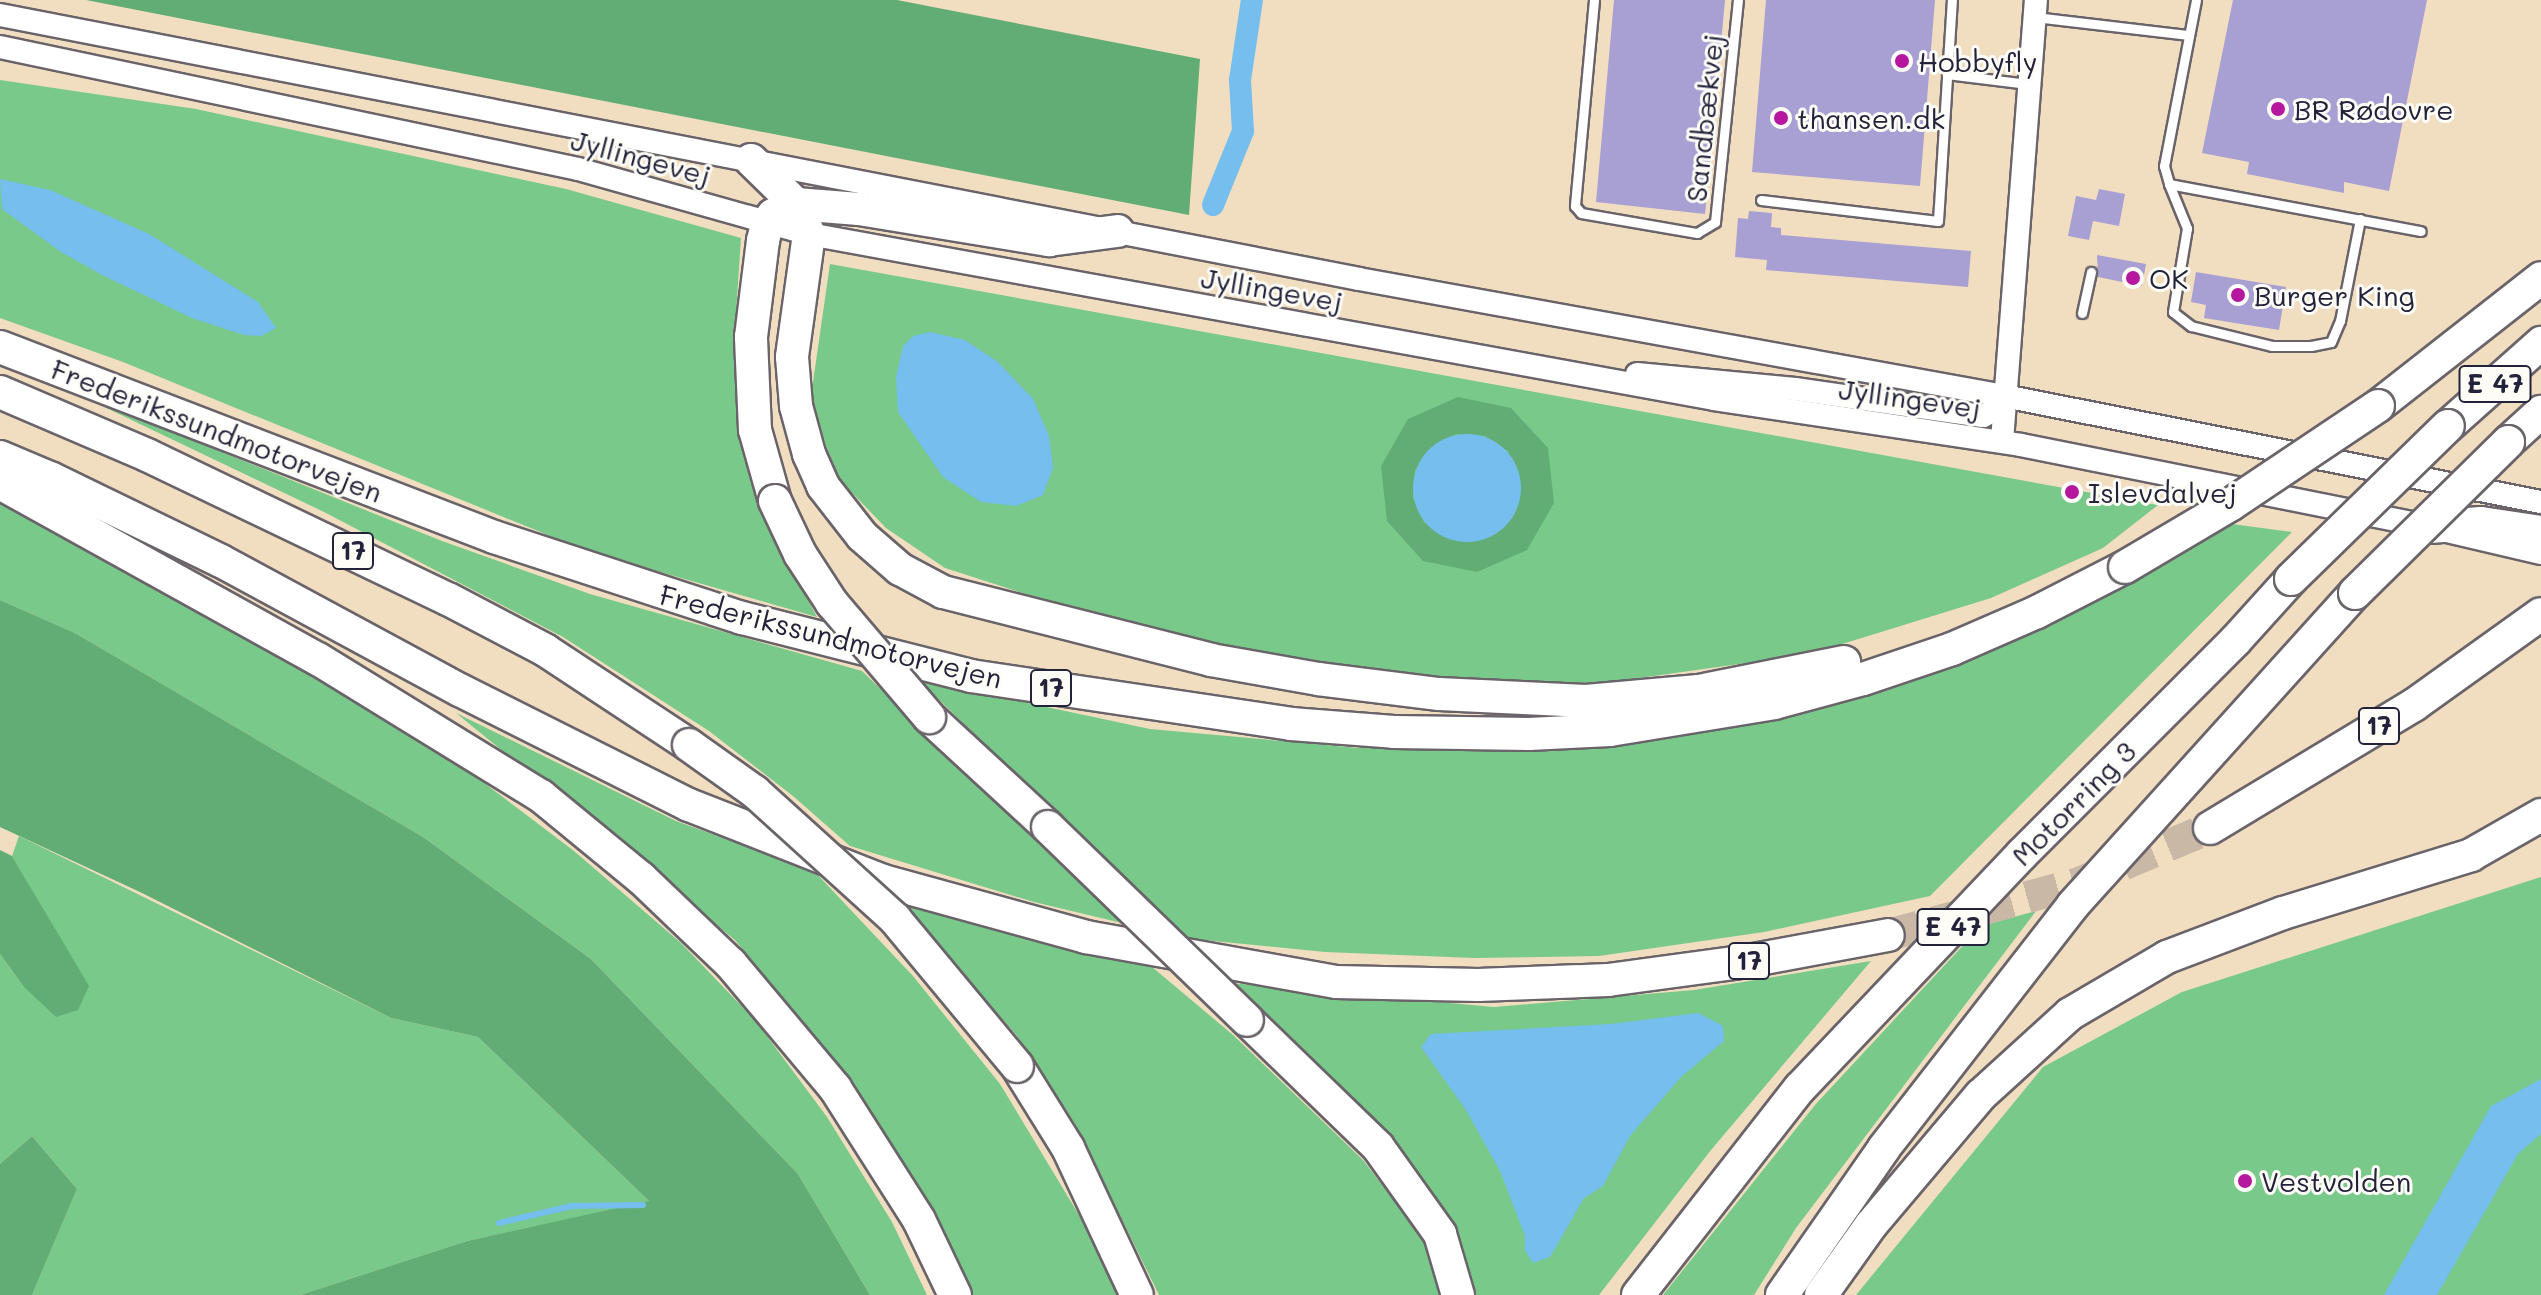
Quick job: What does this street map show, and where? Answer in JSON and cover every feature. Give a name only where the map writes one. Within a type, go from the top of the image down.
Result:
[{"type":"highway","points":[[751,160],[796,204],[809,234],[792,357],[796,406],[823,486],[862,536],[900,569],[943,592],[990,607],[1211,660],[1318,679],[1439,694],[1586,701],[1699,691],[1813,670],[2037,612]]},
{"type":"highway","points":[[1117,231],[1049,240],[859,209],[796,204],[784,208],[767,223],[751,337],[755,430],[775,501],[800,554],[832,603],[929,717],[1048,827],[1378,1147],[1440,1234],[1458,1295]]},
{"type":"highway","name":"Frederikssundmotorvejen","points":[[0,347],[494,537],[742,618],[971,676],[1291,724],[1394,732],[1529,734],[1610,730],[1680,721],[1774,703],[1863,679],[1952,649],[2037,612],[2125,567],[2230,505],[2378,406],[2541,278]]},
{"type":"highway","name":"Motorring 3","points":[[1638,1295],[1800,1088],[2022,854],[2235,641],[2291,579],[2448,426],[2541,343]]},
{"type":"highway","name":"Frederikssundmotorvejen","points":[[0,392],[147,455],[448,599],[545,650],[755,792],[895,919],[1017,1066],[1068,1148],[1137,1295]]},
{"type":"highway","name":"E 47","points":[[1782,1295],[1884,1148],[2073,905],[2355,593],[2541,412]]},
{"type":"highway","name":"17","points":[[0,457],[221,561],[460,690],[689,805],[883,881],[1086,937],[1336,982],[1478,985],[1608,980],[1748,961],[1888,935]]},
{"type":"highway","points":[[0,483],[370,691],[541,796],[641,878],[731,964],[835,1088],[919,1220],[955,1295]]},
{"type":"highway","points":[[2430,527],[2481,523],[2541,532]]},
{"type":"highway","name":"17","points":[[2210,828],[2414,705],[2541,614]]},
{"type":"highway","points":[[1821,1295],[1871,1225],[1981,1095],[2070,1014],[2167,957],[2283,913],[2471,855],[2541,815]]},
{"type":"highway","points":[[2471,855],[2504,855],[2541,837]]},
{"type":"street","points":[[2002,441],[2035,8]]},
{"type":"street","name":"Jyllingevej","points":[[0,15],[1359,279],[2004,396],[2541,502]]},
{"type":"street","name":"Jyllingevej","points":[[0,47],[578,169],[809,234],[1714,399],[2002,441],[2430,527],[2541,553]]},
{"type":"street","points":[[1583,375],[1660,374],[1795,389],[1983,416],[1996,409],[2004,396]]},
{"type":"lane","name":"Sandbækvej","points":[[1594,0],[1575,206],[1581,213],[1697,233],[1715,222],[1738,0]]},
{"type":"lane","points":[[1761,200],[1938,221],[1952,0]]},
{"type":"lane","points":[[2196,0],[2164,166],[2187,228],[2173,312],[2191,326],[2272,346],[2311,346],[2331,342],[2340,321],[2360,219]]},
{"type":"lane","points":[[2035,8],[2189,35]]},
{"type":"lane","points":[[1947,74],[2028,84]]},
{"type":"lane","points":[[2169,184],[2421,231]]},
{"type":"lane","points":[[2082,313],[2091,272]]},
{"type":"green space","points":[[86,0],[897,0],[1200,59],[1189,215]]},
{"type":"green space","points":[[0,80],[196,109],[566,189],[741,238],[734,345],[740,434],[757,504],[817,617],[587,551],[123,362],[0,318]]},
{"type":"green space","points":[[830,264],[2158,505],[2103,548],[1991,598],[1810,654],[1597,684],[1427,678],[1254,653],[1066,607],[945,568],[886,528],[835,475],[811,396]]},
{"type":"green space","points":[[73,392],[442,541],[590,594],[862,671],[1122,923],[1034,902],[850,846],[793,796],[709,731],[563,637],[324,512]]},
{"type":"green space","points":[[1458,397],[1511,408],[1548,448],[1554,503],[1527,550],[1477,572],[1423,561],[1387,521],[1381,466],[1408,419]],"holes":[[[1456,434],[1485,436],[1509,452],[1425,524],[1413,498],[1415,470]]]},
{"type":"green space","points":[[0,502],[279,654],[459,764],[574,851],[681,943],[755,1020],[827,1117],[892,1222],[927,1295],[870,1295],[798,1174],[591,959],[423,837],[75,633],[0,600]]},
{"type":"green space","points":[[2232,524],[2292,532],[1930,896],[1764,932],[1599,956],[1474,958],[1325,952],[1183,938],[919,680],[1150,729],[1359,748],[1630,745],[1885,691],[2079,607]]},
{"type":"green space","points":[[0,600],[75,633],[423,837],[591,959],[798,1174],[870,1295],[300,1295],[467,1241],[649,1201],[478,1037],[391,1018],[142,893],[0,827]]},
{"type":"green space","points":[[456,713],[676,821],[814,871],[913,976],[1000,1084],[1094,1240],[1120,1295],[970,1295],[929,1203],[837,1064],[735,940]]},
{"type":"green space","points":[[19,836],[391,1018],[478,1037],[650,1202],[467,1241],[300,1295],[32,1295],[77,1189],[32,1136],[0,1164],[0,954],[23,986],[88,986],[12,856]]},
{"type":"green space","points":[[0,850],[12,856],[89,986],[78,1010],[56,1017],[23,986],[0,954]]},
{"type":"green space","name":"Vestvolden","points":[[2541,877],[2541,1295],[1856,1295],[2043,1067],[2182,992]]},
{"type":"green space","points":[[901,903],[1012,934],[1145,961],[1233,1035],[1363,1160],[1428,1245],[1442,1295],[1159,1295],[1075,1124],[1017,1036]]},
{"type":"green space","points":[[2036,911],[1796,1228],[1754,1295],[1663,1295],[1815,1105],[1981,926]]},
{"type":"green space","points":[[1871,961],[1711,1150],[1599,1295],[1473,1295],[1230,983],[1494,1007],[1694,990]]},
{"type":"green space","points":[[32,1136],[77,1189],[32,1295],[0,1295],[0,1164]]},
{"type":"water","points":[[0,179],[50,190],[149,234],[258,302],[276,328],[261,336],[244,335],[192,318],[104,276],[61,252],[2,209]]},
{"type":"water","points":[[930,332],[965,340],[998,362],[1033,399],[1049,436],[1053,468],[1043,495],[1016,506],[981,502],[943,477],[898,412],[896,377],[903,346],[913,336]]},
{"type":"water","points":[[1467,434],[1488,438],[1505,450],[1517,467],[1521,488],[1517,509],[1505,526],[1488,538],[1467,542],[1446,538],[1429,526],[1417,509],[1413,488],[1417,467],[1429,450],[1446,438]]},
{"type":"water","points":[[1698,1013],[1723,1026],[1724,1041],[1681,1077],[1630,1136],[1603,1186],[1584,1198],[1550,1257],[1533,1263],[1525,1250],[1525,1236],[1500,1171],[1466,1110],[1421,1047],[1431,1034],[1611,1024]]},
{"type":"water","points":[[2541,1079],[2541,1134],[2518,1154],[2437,1295],[2384,1295],[2491,1106]]},
{"type":"building","points":[[1614,0],[1725,0],[1705,214],[1596,202]]},
{"type":"building","points":[[1766,0],[1935,0],[1920,186],[1752,172]]},
{"type":"building","points":[[2233,0],[2427,0],[2389,191],[2344,182],[2344,193],[2247,174],[2249,162],[2202,153]]},
{"type":"building","points":[[2099,189],[2125,194],[2119,226],[2093,221],[2089,240],[2068,236],[2076,196],[2096,200]]},
{"type":"building","points":[[1749,211],[1772,213],[1771,227],[1781,228],[1781,235],[1971,251],[1968,287],[1766,270],[1767,260],[1735,257],[1738,218],[1748,219]]},
{"type":"building","points":[[2097,255],[2146,264],[2142,286],[2098,277]]},
{"type":"building","name":"Burger King","points":[[2196,272],[2286,287],[2279,330],[2204,318],[2206,305],[2191,302]]},
{"type":"waterway","points":[[1213,205],[1243,131],[1240,80],[1252,0]]},
{"type":"waterway","points":[[499,1223],[572,1206],[643,1205]]},
{"type":"tunnel","points":[[1888,935],[2079,883],[2210,828]]},
{"type":"place","name":"Hobbyfly","points":[[1902,61]]},
{"type":"place","name":"BR Rødovre","points":[[2278,109]]},
{"type":"place","name":"thansen.dk","points":[[1781,118]]},
{"type":"place","name":"OK","points":[[2133,278]]},
{"type":"place","name":"Burger King","points":[[2238,295]]},
{"type":"place","name":"Islevdalvej","points":[[2072,492]]},
{"type":"place","name":"Vestvolden","points":[[2245,1181]]}]
